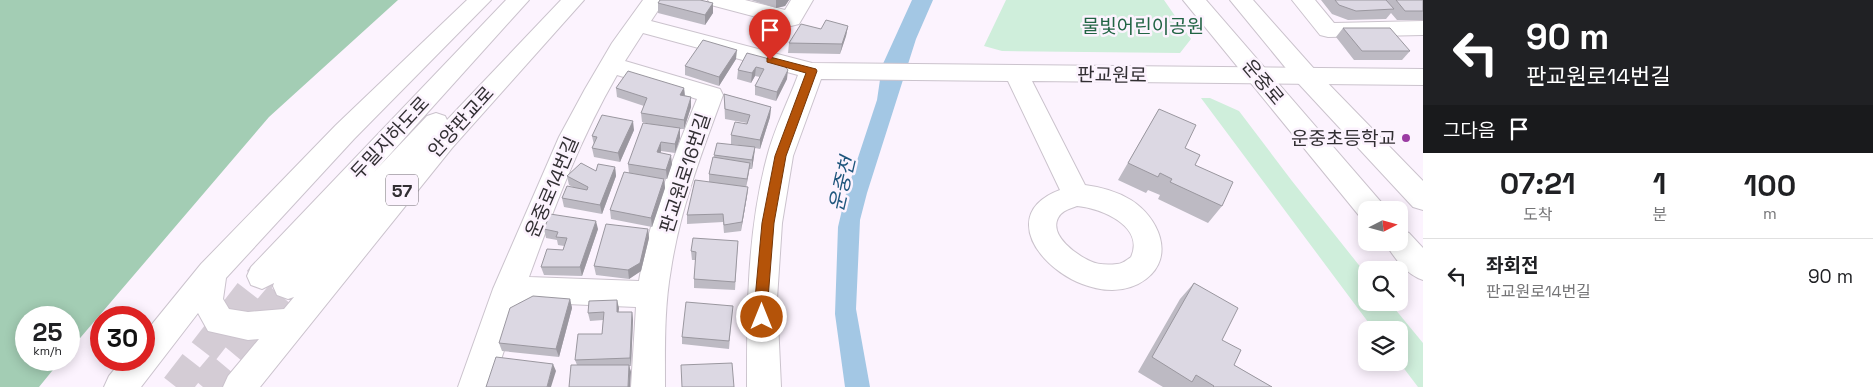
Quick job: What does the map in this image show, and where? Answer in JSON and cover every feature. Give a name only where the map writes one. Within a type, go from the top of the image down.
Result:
[{"type":"main road","points":[[155,344],[212,273],[345,132],[480,0]]},
{"type":"main road","name":"두밀지하도로","points":[[262,276],[518,0]]},
{"type":"main road","name":"두밀지하도로","points":[[288,286],[547,0]]},
{"type":"main road","name":"안양판교로","points":[[240,387],[443,141],[573,0]]},
{"type":"main road","name":"운중로14번길","points":[[475,387],[508,289],[566,151],[624,41],[654,0]]},
{"type":"main road","points":[[719,0],[790,19],[802,0]]},
{"type":"main road","name":"운중로","points":[[1194,0],[1363,201]]},
{"type":"main road","name":"운중로","points":[[1241,0],[1307,77],[1423,199]]},
{"type":"main road","points":[[1307,5],[1328,30],[1423,28]]},
{"type":"main road","points":[[636,24],[812,71],[780,156],[768,223],[762,299],[764,387]]},
{"type":"main road","name":"판교원로16번길","points":[[612,65],[711,96],[687,156],[672,201],[661,245],[652,295]]},
{"type":"main road","name":"판교원로","points":[[812,71],[1423,77]]},
{"type":"main road","points":[[1016,73],[1076,195]]},
{"type":"main road","points":[[1408,251],[1423,268]]},
{"type":"main road","points":[[212,273],[207,300],[219,321],[248,326],[292,322]]},
{"type":"main road","points":[[508,289],[652,295],[648,387]]},
{"type":"main road","points":[[120,387],[133,371]]},
{"type":"green space","points":[[0,0],[398,0],[269,117],[107,306],[90,306],[90,326],[80,338],[80,306],[15,306],[15,371],[52,371],[39,387],[0,387]]},
{"type":"green space","name":"물빛어린이공원","points":[[1006,0],[1164,0],[1191,39],[1180,53],[1002,51],[984,46]]},
{"type":"green space","points":[[1201,98],[1210,98],[1239,111],[1358,264],[1358,309]]},
{"type":"green space","points":[[1360,311],[1397,311],[1405,321],[1367,321]]},
{"type":"green space","points":[[1408,325],[1423,343],[1423,387],[1418,387],[1406,371],[1408,371]]},
{"type":"water","points":[[912,0],[933,0],[916,39],[860,220],[856,309],[870,387],[845,387],[835,314],[838,227],[845,197],[877,100],[882,66]]},
{"type":"building","points":[[660,0],[700,0],[713,3],[705,15],[658,3]]},
{"type":"building","points":[[1335,0],[1386,0],[1394,9],[1356,11],[1339,5]]},
{"type":"building","points":[[1396,0],[1423,0],[1423,11],[1405,11]]},
{"type":"building","points":[[826,20],[848,26],[842,44],[789,43],[801,24],[821,29]]},
{"type":"building","points":[[1343,28],[1390,28],[1410,51],[1362,51]]},
{"type":"building","points":[[703,40],[737,50],[719,77],[685,66]]},
{"type":"building","points":[[747,53],[781,62],[788,70],[777,92],[755,86],[764,69],[756,67],[752,73],[738,70]]},
{"type":"building","points":[[628,71],[684,88],[680,95],[691,97],[684,120],[641,113],[647,98],[616,88]]},
{"type":"building","points":[[724,94],[771,107],[760,140],[731,135],[735,122],[747,124],[750,115],[725,109]]},
{"type":"building","points":[[1159,109],[1196,125],[1185,148],[1200,155],[1195,165],[1233,182],[1222,206],[1170,182],[1172,179],[1160,173],[1158,177],[1128,163]]},
{"type":"building","points":[[602,115],[633,121],[618,153],[592,148],[597,137],[592,136]]},
{"type":"building","points":[[643,123],[680,128],[675,144],[661,142],[657,152],[671,155],[666,170],[628,164]]},
{"type":"building","points":[[717,143],[755,147],[752,160],[714,155]]},
{"type":"building","points":[[713,157],[750,163],[747,179],[709,174]]},
{"type":"building","points":[[581,163],[596,171],[598,164],[615,167],[600,205],[562,198],[567,186],[587,190],[588,187],[567,176]]},
{"type":"building","points":[[624,172],[664,179],[651,218],[610,210]]},
{"type":"building","points":[[695,180],[748,187],[742,222],[724,225],[723,214],[687,215]]},
{"type":"building","points":[[550,214],[596,221],[580,267],[541,267],[547,249],[563,250],[567,238],[556,237],[558,232],[544,229]]},
{"type":"building","points":[[606,224],[648,229],[640,263],[628,270],[594,266]]},
{"type":"building","points":[[693,238],[738,241],[735,282],[694,279],[696,252],[691,251]]},
{"type":"building","points":[[1194,283],[1238,308],[1222,340],[1241,350],[1234,365],[1272,387],[1213,387],[1196,375],[1192,382],[1152,357]]},
{"type":"building","points":[[533,296],[570,299],[556,349],[499,343],[510,308]]},
{"type":"building","points":[[617,300],[617,312],[632,312],[630,358],[575,360],[578,334],[602,334],[604,312],[588,313],[589,301]]},
{"type":"building","points":[[686,302],[733,306],[729,341],[682,337]]},
{"type":"building","points":[[496,357],[553,364],[547,387],[486,387]]},
{"type":"building","points":[[732,363],[734,387],[682,387],[681,365]]},
{"type":"building","points":[[571,365],[629,365],[628,387],[569,387]]},
{"type":"tunnel","points":[[176,387],[262,276]]},
{"type":"tunnel","points":[[203,387],[288,286]]},
{"type":"place","name":"운중초등학교","points":[[1406,138]]},
{"type":"route","points":[[762,317],[768,223],[780,156],[812,71],[770,60]]},
{"type":"water label","name":"운중천","points":[[842,184]]}]
